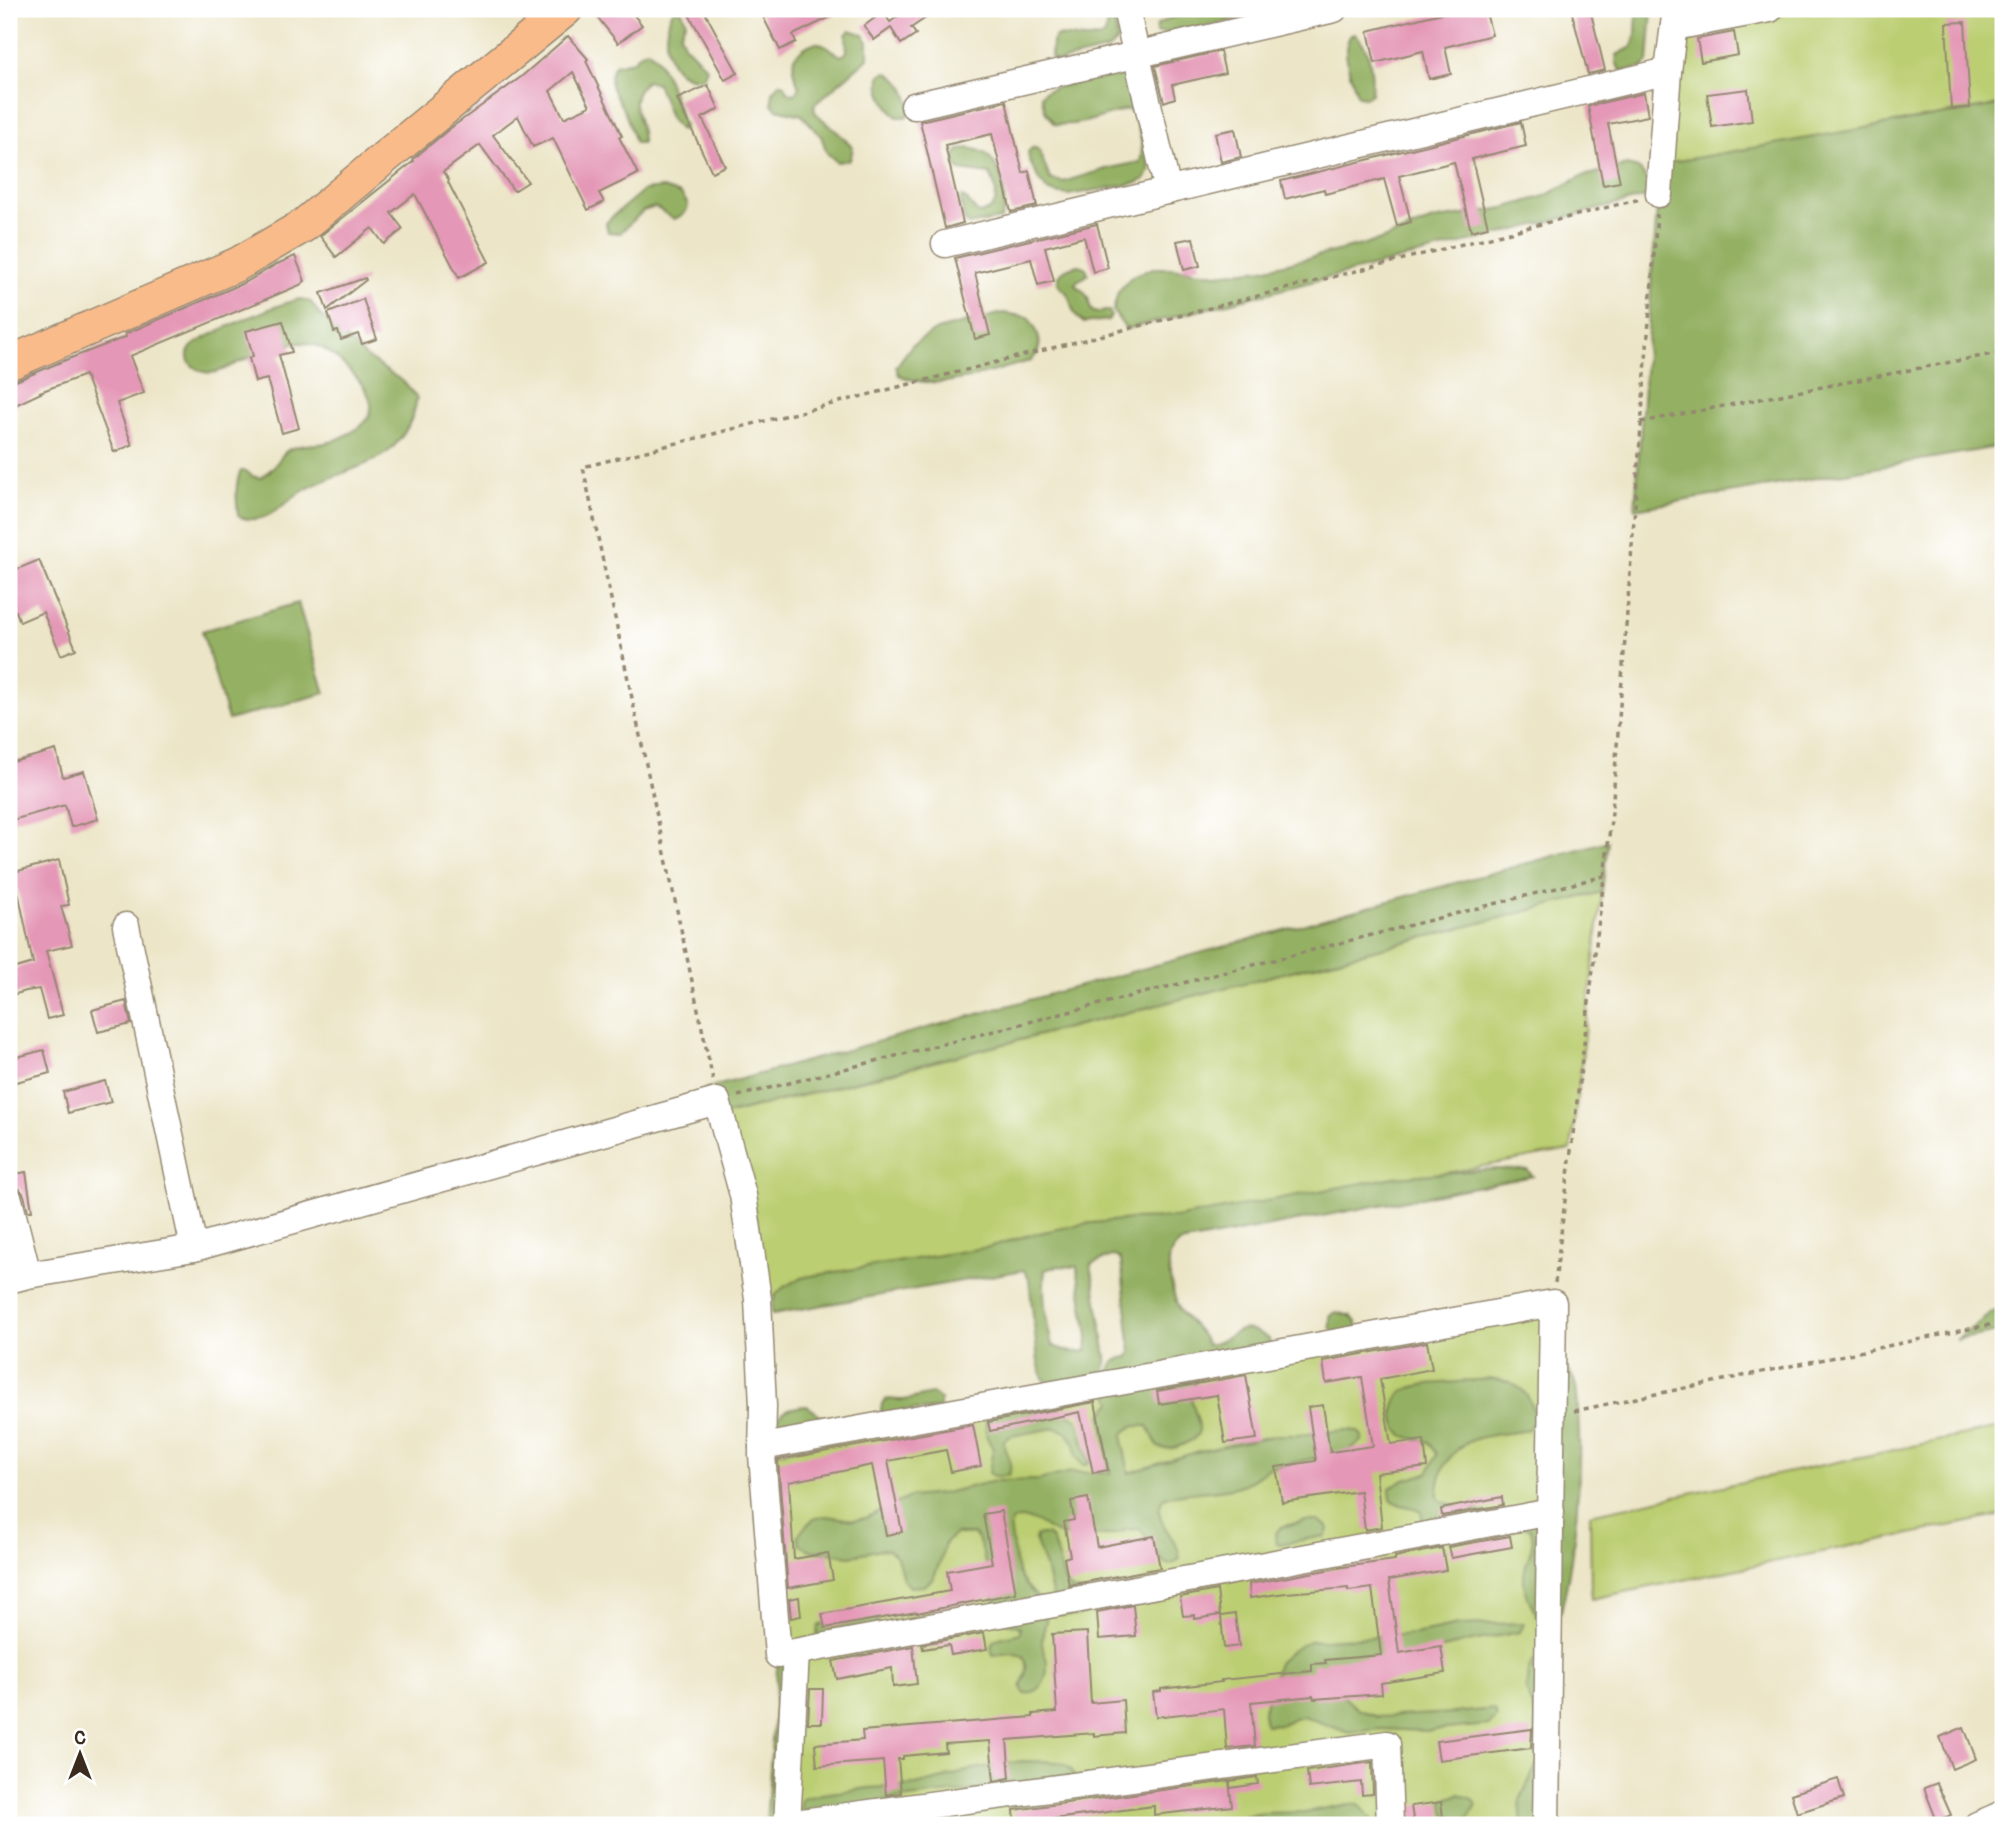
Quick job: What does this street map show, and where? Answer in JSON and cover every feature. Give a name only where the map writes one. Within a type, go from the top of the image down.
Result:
[{"type":"main road","points":[[9,363],[238,264],[303,226],[566,9]]},
{"type":"lane","points":[[1126,9],[1168,191]]},
{"type":"lane","points":[[914,106],[1334,9]]},
{"type":"lane","points":[[1659,194],[1668,71],[1675,18],[1770,9]]},
{"type":"lane","points":[[945,244],[1668,71]]},
{"type":"lane","points":[[126,926],[194,1248]]},
{"type":"lane","points":[[9,1200],[18,1278],[194,1248],[717,1101],[743,1195],[758,1299],[763,1406],[762,1447],[778,1655],[1551,1512]]},
{"type":"lane","points":[[762,1447],[1553,1303],[1546,1825]]},
{"type":"lane","points":[[796,1652],[787,1824],[1387,1744],[1390,1825]]},
{"type":"lane","points":[[1977,1825],[2003,1814]]},
{"type":"path","points":[[1553,1303],[1612,812],[1659,194],[583,467],[717,1101],[1604,876]]},
{"type":"path","points":[[1641,422],[2003,352]]},
{"type":"path","points":[[1552,1416],[2003,1322]]},
{"type":"green space","points":[[674,9],[681,9],[686,21],[680,34],[684,44],[707,68],[703,78],[690,77],[680,72],[668,54],[666,31]]},
{"type":"green space","points":[[1104,9],[1114,9],[1117,41],[1109,49],[1057,62],[1051,57],[1052,42],[1057,36],[1086,39],[1104,36],[1107,28]]},
{"type":"green space","points":[[1215,9],[1249,9],[1238,19],[1181,32],[1156,33],[1157,25],[1170,18]]},
{"type":"green space","points":[[1637,9],[1652,9],[1648,62],[1642,68],[1621,71],[1616,63],[1617,55],[1632,47],[1636,34]]},
{"type":"green space","points":[[1770,9],[2003,9],[2003,104],[1661,164],[1674,27]]},
{"type":"green space","points":[[850,30],[863,34],[868,42],[868,58],[814,105],[815,112],[853,149],[850,160],[837,162],[827,153],[821,136],[802,115],[777,109],[772,104],[772,92],[780,83],[785,85],[788,93],[795,94],[799,87],[793,70],[794,57],[805,47],[817,43],[842,56],[847,52],[846,35]]},
{"type":"green space","points":[[1355,34],[1365,46],[1370,62],[1371,94],[1366,97],[1358,96],[1346,56],[1348,41],[1351,35]]},
{"type":"green space","points":[[647,50],[656,57],[668,80],[684,126],[683,130],[679,129],[671,120],[657,83],[646,81],[636,97],[642,143],[635,143],[610,77],[615,65],[633,61]]},
{"type":"green space","points":[[887,72],[901,83],[906,92],[911,110],[906,117],[897,117],[883,97],[880,80],[881,74]]},
{"type":"green space","points":[[1121,72],[1131,75],[1150,170],[1145,179],[1137,183],[1068,195],[1047,190],[1029,160],[1028,152],[1033,147],[1039,150],[1050,179],[1063,182],[1140,162],[1139,131],[1133,113],[1127,109],[1082,122],[1054,124],[1045,111],[1041,96],[1051,89]]},
{"type":"green space","points":[[2003,104],[2003,446],[1635,509],[1658,194],[1126,329],[1113,311],[1118,292],[1132,276],[1153,268],[1217,274],[1263,269],[1378,241],[1433,220],[1504,208],[1545,196],[1580,177],[1627,165],[1638,168],[1658,193],[1661,164]]},
{"type":"green space","points":[[969,148],[986,154],[998,171],[1004,196],[1001,219],[968,225],[964,219],[962,197],[978,213],[991,209],[996,200],[990,174],[960,170],[955,164],[955,155],[959,150]]},
{"type":"green space","points":[[663,188],[681,194],[688,204],[684,214],[674,219],[655,207],[643,211],[620,233],[608,232],[606,223],[644,190]]},
{"type":"green space","points":[[1078,265],[1085,267],[1088,274],[1075,285],[1088,298],[1091,310],[1096,313],[1109,311],[1111,316],[1108,320],[1084,323],[1074,313],[1058,278],[1066,269]]},
{"type":"green space","points":[[300,299],[311,302],[319,314],[366,357],[405,383],[417,398],[416,405],[404,432],[395,445],[382,456],[304,490],[264,517],[243,518],[238,516],[237,499],[237,482],[241,471],[260,478],[287,451],[298,446],[336,440],[358,428],[370,414],[369,397],[358,379],[333,355],[315,345],[300,343],[280,347],[210,373],[195,368],[190,362],[190,349],[208,337],[260,313]]},
{"type":"green space","points":[[1003,313],[1028,317],[1035,328],[1039,345],[1030,361],[947,382],[914,380],[899,375],[896,367],[912,345],[937,330]]},
{"type":"green space","points":[[298,603],[325,693],[228,720],[202,631]]},
{"type":"green space","points":[[1608,841],[1602,892],[712,1118],[705,1089]]},
{"type":"green space","points":[[1602,892],[1571,1150],[758,1299],[722,1116]]},
{"type":"green space","points":[[1494,1169],[1527,1170],[1533,1176],[1180,1243],[1172,1251],[1169,1265],[1176,1302],[1207,1345],[1249,1329],[1269,1339],[1271,1349],[1200,1375],[1193,1386],[1191,1396],[1199,1431],[1184,1444],[1171,1448],[1158,1447],[1148,1426],[1133,1426],[1123,1433],[1129,1473],[1196,1452],[1277,1435],[1346,1430],[1357,1431],[1362,1436],[1362,1441],[1349,1450],[1267,1469],[1256,1478],[1231,1488],[1163,1498],[1160,1518],[1178,1548],[1180,1559],[1168,1565],[1141,1530],[1098,1536],[1064,1535],[1028,1519],[1012,1521],[1010,1526],[1014,1557],[1019,1574],[1046,1614],[1042,1642],[1047,1670],[1044,1681],[1037,1690],[1025,1694],[1021,1688],[1026,1668],[1023,1656],[1012,1653],[993,1655],[991,1648],[995,1640],[1020,1633],[1020,1627],[934,1613],[956,1608],[992,1607],[995,1601],[982,1549],[974,1534],[956,1534],[945,1543],[933,1579],[923,1586],[910,1587],[903,1579],[897,1557],[888,1550],[850,1556],[809,1550],[800,1544],[798,1535],[813,1519],[826,1516],[854,1520],[865,1518],[910,1497],[940,1494],[995,1481],[1039,1480],[1071,1472],[1110,1473],[1102,1416],[1112,1403],[1105,1380],[1113,1364],[1119,1359],[1129,1357],[1131,1351],[1121,1261],[1118,1257],[1112,1256],[1091,1264],[1107,1363],[1103,1376],[1051,1386],[1043,1378],[1038,1362],[1029,1279],[1024,1270],[772,1314],[777,1294],[786,1286],[805,1277],[989,1247],[1082,1224],[1175,1218],[1394,1177]],"holes":[[[1058,1266],[1077,1267],[1088,1336],[1087,1350],[1073,1352],[1052,1345],[1046,1318],[1044,1288],[1045,1270]]]},
{"type":"green space","points":[[1553,1303],[1546,1825],[787,1825],[778,1655],[762,1455]]},
{"type":"green space","points":[[2003,1309],[2003,1331],[1956,1340],[1993,1312]]},
{"type":"green space","points":[[1336,1312],[1351,1316],[1357,1323],[1357,1330],[1334,1332],[1330,1327],[1330,1316]]},
{"type":"green space","points":[[1564,1366],[1573,1378],[1577,1397],[1577,1512],[1571,1563],[1561,1611],[1542,1622],[1530,1603],[1524,1581],[1533,1540],[1529,1527],[1420,1528],[1423,1520],[1421,1511],[1391,1499],[1390,1488],[1428,1473],[1437,1454],[1429,1442],[1403,1435],[1399,1431],[1394,1420],[1394,1407],[1403,1392],[1422,1385],[1499,1379],[1522,1390],[1531,1404],[1534,1422],[1527,1430],[1477,1439],[1458,1449],[1445,1466],[1439,1486],[1438,1498],[1443,1502],[1500,1517],[1537,1503]]},
{"type":"green space","points":[[933,1394],[940,1400],[940,1409],[881,1413],[885,1400],[904,1400]]},
{"type":"green space","points":[[1045,1400],[1078,1420],[1089,1462],[1087,1465],[1083,1465],[1076,1456],[1075,1444],[1067,1432],[1055,1428],[1011,1436],[1004,1440],[1010,1465],[1009,1474],[994,1476],[989,1473],[993,1448],[986,1430],[988,1410]]},
{"type":"green space","points":[[807,1406],[828,1420],[838,1421],[781,1447],[772,1426],[778,1416],[786,1410]]},
{"type":"green space","points":[[2003,1427],[2003,1515],[1591,1599],[1590,1514]]},
{"type":"green space","points":[[1305,1521],[1319,1521],[1327,1526],[1325,1536],[1280,1544],[1276,1542],[1275,1534],[1281,1527]]},
{"type":"green space","points":[[1036,1536],[1049,1536],[1053,1542],[1065,1583],[1072,1590],[1118,1599],[1077,1616],[1063,1616],[1056,1610],[1035,1539]]},
{"type":"green space","points":[[863,1613],[875,1614],[879,1625],[821,1638],[817,1634],[820,1625]]},
{"type":"green space","points":[[1524,1624],[1520,1632],[1345,1672],[1341,1694],[1357,1709],[1377,1717],[1494,1709],[1497,1717],[1489,1725],[1425,1731],[1380,1729],[1349,1733],[1303,1716],[1282,1724],[1265,1725],[1263,1713],[1278,1663],[1291,1651],[1309,1641],[1415,1634],[1458,1625]]},
{"type":"green space","points":[[796,1652],[787,1825],[766,1825],[778,1655]]},
{"type":"green space","points":[[1537,1659],[1551,1825],[1522,1825],[1520,1800],[1538,1762],[1536,1719],[1526,1690],[1528,1671],[1532,1662]]},
{"type":"green space","points":[[1022,1761],[1061,1763],[1072,1771],[1075,1778],[802,1811],[802,1799],[822,1794],[916,1785],[973,1769]]},
{"type":"green space","points":[[1460,1794],[1472,1799],[1476,1805],[1467,1825],[1450,1825],[1443,1800]]},
{"type":"green space","points":[[1349,1804],[1359,1805],[1375,1825],[1240,1825],[1245,1816],[1305,1812]]},
{"type":"building","points":[[591,9],[629,9],[642,25],[618,43]]},
{"type":"building","points":[[686,9],[703,9],[738,73],[725,80]]},
{"type":"building","points":[[759,9],[847,9],[793,35],[796,42],[780,50]]},
{"type":"building","points":[[908,9],[939,9],[911,28],[916,34],[901,44],[891,28],[874,40],[864,26],[883,12],[890,22]]},
{"type":"building","points":[[1458,9],[1485,9],[1492,35],[1445,47],[1451,74],[1429,79],[1423,51],[1375,63],[1368,31]]},
{"type":"building","points":[[1571,9],[1590,9],[1605,70],[1588,74]]},
{"type":"building","points":[[1965,22],[1970,108],[1951,109],[1946,23]]},
{"type":"building","points":[[1734,32],[1738,55],[1701,62],[1697,39]]},
{"type":"building","points":[[568,36],[588,59],[586,61],[622,136],[619,137],[638,174],[599,193],[604,202],[588,210],[553,138],[533,147],[518,116],[493,135],[528,182],[514,191],[480,145],[443,172],[489,262],[459,278],[415,194],[391,213],[403,229],[384,244],[372,228],[336,257],[320,236],[414,161],[413,159],[448,130],[521,77]],"holes":[[[573,72],[590,106],[564,118],[550,91]]]},
{"type":"building","points":[[1220,51],[1225,73],[1172,85],[1175,98],[1164,102],[1155,66]]},
{"type":"building","points":[[708,85],[719,109],[702,118],[725,166],[712,172],[677,99]]},
{"type":"building","points":[[1748,89],[1752,121],[1712,127],[1707,94]]},
{"type":"building","points":[[1644,93],[1648,116],[1608,124],[1620,182],[1603,185],[1588,106]]},
{"type":"building","points":[[1006,101],[1023,173],[1029,171],[1037,206],[1011,212],[992,134],[945,145],[963,223],[945,228],[920,121]]},
{"type":"building","points":[[1521,122],[1526,146],[1472,159],[1488,227],[1471,231],[1454,162],[1399,176],[1411,222],[1397,226],[1384,179],[1325,194],[1324,189],[1285,199],[1281,181]]},
{"type":"building","points":[[1235,129],[1241,157],[1221,162],[1215,133]]},
{"type":"building","points":[[1097,224],[1108,268],[1093,272],[1084,237],[1045,247],[1054,281],[1038,285],[1031,259],[975,273],[990,335],[975,339],[955,258]]},
{"type":"building","points":[[1193,238],[1200,266],[1184,270],[1177,241]]},
{"type":"building","points":[[295,256],[305,281],[300,285],[130,356],[144,393],[117,403],[132,445],[114,452],[85,375],[40,392],[9,408],[9,384],[126,337],[125,334],[246,282]]},
{"type":"building","points":[[365,278],[366,280],[327,310],[321,293]]},
{"type":"building","points":[[363,299],[377,339],[362,344],[358,334],[341,340],[338,331],[334,332],[328,313]]},
{"type":"building","points":[[283,321],[292,352],[279,355],[299,428],[282,433],[267,379],[255,382],[249,358],[253,356],[246,331]]},
{"type":"building","points":[[39,560],[76,649],[61,655],[43,612],[20,622],[16,611],[9,614],[9,587],[15,584],[10,572]]},
{"type":"building","points":[[56,750],[63,777],[84,771],[98,819],[71,827],[65,805],[9,821],[9,763]]},
{"type":"building","points":[[59,860],[69,905],[61,906],[72,945],[46,951],[63,1015],[47,1019],[39,989],[9,996],[9,970],[33,963],[14,872]]},
{"type":"building","points":[[126,1001],[131,1024],[98,1032],[92,1010]]},
{"type":"building","points":[[44,1050],[50,1073],[9,1084],[9,1059]]},
{"type":"building","points":[[105,1081],[111,1102],[68,1113],[63,1092]]},
{"type":"building","points":[[26,1172],[32,1211],[28,1211],[20,1189],[12,1185],[10,1175]]},
{"type":"building","points":[[1427,1342],[1432,1369],[1380,1379],[1391,1444],[1424,1440],[1427,1467],[1376,1473],[1382,1527],[1365,1530],[1360,1491],[1282,1502],[1276,1467],[1316,1461],[1308,1407],[1323,1405],[1330,1452],[1373,1446],[1362,1377],[1326,1383],[1323,1361]]},
{"type":"building","points":[[1246,1375],[1257,1439],[1225,1443],[1217,1395],[1159,1404],[1157,1391]]},
{"type":"building","points":[[1095,1402],[1108,1470],[1093,1473],[1080,1412],[990,1431],[988,1422]]},
{"type":"building","points":[[973,1425],[981,1466],[951,1472],[946,1450],[888,1461],[902,1532],[886,1535],[872,1465],[789,1482],[794,1559],[828,1553],[833,1580],[788,1588],[778,1460]]},
{"type":"building","points":[[1502,1497],[1503,1505],[1442,1516],[1441,1509]]},
{"type":"building","points":[[1088,1498],[1097,1547],[1154,1536],[1160,1568],[1069,1585],[1064,1558],[1070,1556],[1064,1522],[1074,1520],[1071,1501]]},
{"type":"building","points":[[1001,1511],[1016,1593],[825,1628],[822,1614],[950,1591],[947,1571],[992,1563],[983,1514]]},
{"type":"building","points":[[1510,1536],[1512,1547],[1451,1558],[1448,1547]]},
{"type":"building","points":[[1442,1548],[1446,1570],[1389,1580],[1399,1653],[1441,1646],[1445,1673],[1381,1683],[1382,1694],[1314,1699],[1313,1696],[1251,1702],[1255,1746],[1227,1749],[1224,1709],[1156,1717],[1153,1692],[1161,1689],[1312,1671],[1312,1664],[1326,1663],[1325,1660],[1381,1655],[1372,1588],[1250,1598],[1249,1584],[1395,1560],[1395,1557]]},
{"type":"building","points":[[1217,1590],[1220,1615],[1195,1619],[1195,1615],[1183,1616],[1180,1597]]},
{"type":"building","points":[[799,1597],[801,1616],[791,1618],[789,1599]]},
{"type":"building","points":[[1133,1605],[1136,1636],[1099,1639],[1097,1612]]},
{"type":"building","points":[[1235,1614],[1239,1646],[1224,1648],[1221,1616]]},
{"type":"building","points":[[1087,1632],[1091,1703],[1123,1700],[1125,1733],[1007,1740],[1010,1778],[994,1781],[990,1741],[945,1744],[946,1752],[903,1756],[903,1759],[898,1759],[901,1793],[886,1795],[883,1761],[817,1766],[815,1744],[863,1740],[862,1731],[1033,1717],[1033,1714],[1057,1712],[1052,1634]]},
{"type":"building","points":[[984,1633],[987,1649],[951,1655],[949,1645],[923,1649],[922,1644]]},
{"type":"building","points":[[913,1646],[917,1684],[893,1687],[892,1668],[837,1679],[833,1661]]},
{"type":"building","points":[[810,1689],[823,1689],[822,1723],[808,1723]]},
{"type":"building","points":[[1964,1727],[1976,1759],[1952,1769],[1940,1737]]},
{"type":"building","points":[[1532,1729],[1531,1748],[1439,1760],[1436,1741]]},
{"type":"building","points":[[1372,1762],[1373,1794],[1362,1795],[1361,1782],[1309,1788],[1307,1771]]},
{"type":"building","points":[[1257,1777],[1258,1784],[1230,1788],[1230,1781]]},
{"type":"building","points":[[1838,1779],[1844,1798],[1797,1813],[1791,1794]]},
{"type":"building","points":[[1229,1781],[1232,1806],[1154,1815],[1154,1806],[1015,1824],[1014,1810]]},
{"type":"building","points":[[1937,1783],[1951,1815],[1937,1821],[1924,1788]]},
{"type":"building","points":[[1441,1802],[1444,1825],[1414,1825],[1411,1806]]}]
